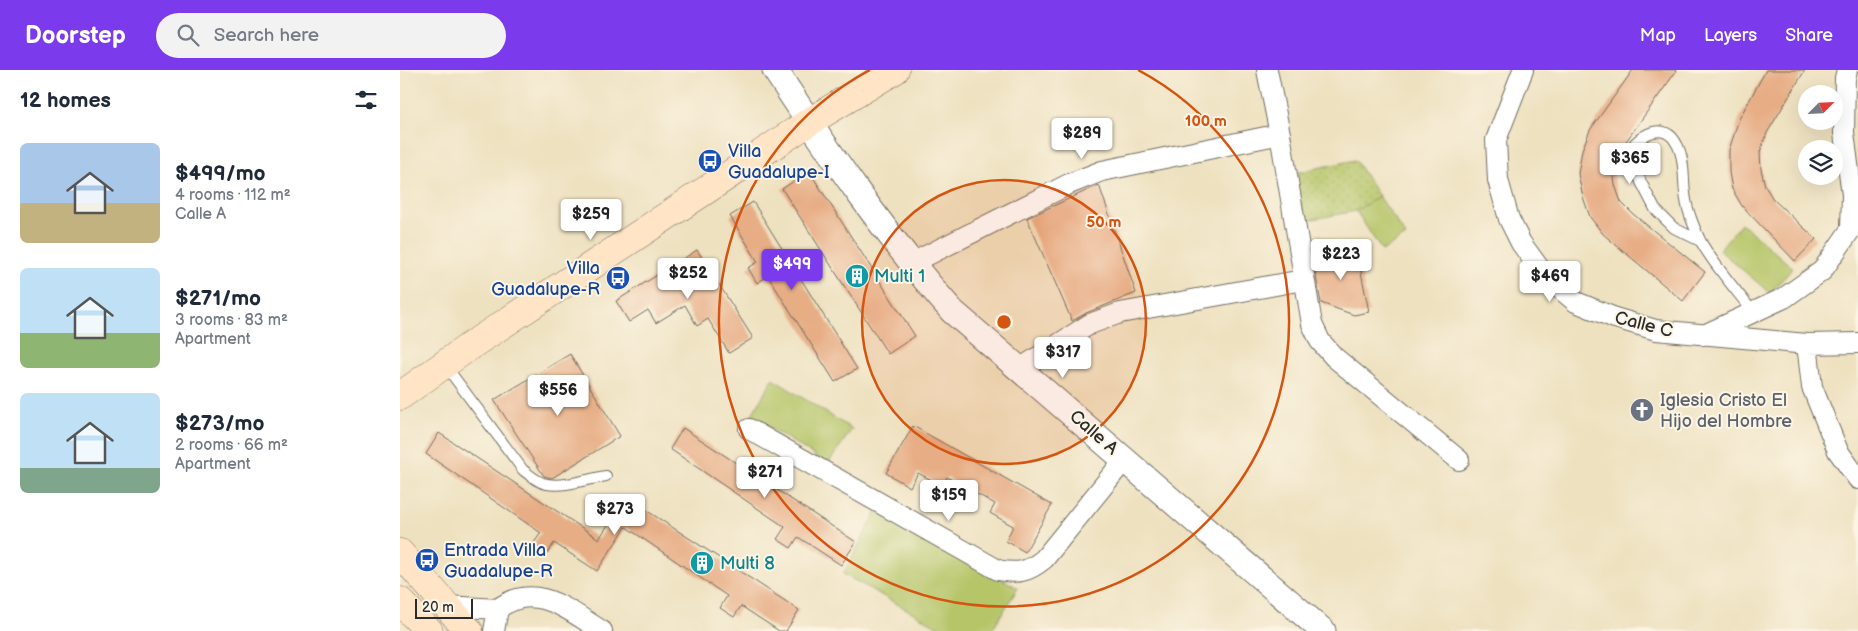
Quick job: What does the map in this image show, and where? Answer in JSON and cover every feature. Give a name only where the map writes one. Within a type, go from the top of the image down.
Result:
[{"type":"main road","points":[[400,396],[809,122],[895,70]]},
{"type":"main road","points":[[400,552],[469,631]]},
{"type":"main road","points":[[400,602],[429,631]]},
{"type":"street","name":"Calle A","points":[[775,70],[809,122],[910,264],[952,311],[1021,368],[1323,631]]},
{"type":"street","points":[[1267,70],[1280,134],[1303,280],[1312,324],[1320,341],[1334,357],[1459,460]]},
{"type":"street","name":"Calle C","points":[[1523,70],[1496,140],[1498,180],[1509,219],[1521,243],[1545,276],[1576,302],[1615,318],[1656,330],[1807,344],[1858,343]]},
{"type":"street","points":[[1704,335],[1784,298],[1822,271],[1851,229],[1852,195],[1844,133],[1845,78],[1847,70]]},
{"type":"street","points":[[910,264],[1069,184],[1102,171],[1280,134]]},
{"type":"street","points":[[1021,368],[1090,324],[1120,313],[1303,280]]},
{"type":"street","points":[[1807,344],[1812,387],[1838,451],[1858,479]]},
{"type":"street","points":[[749,429],[998,570],[1017,574],[1032,569],[1044,559],[1125,459]]},
{"type":"street","points":[[446,606],[498,609],[507,602],[540,597],[554,601],[602,631]]},
{"type":"street","points":[[494,631],[498,609]]},
{"type":"lane","points":[[1700,241],[1674,228],[1655,209],[1641,182],[1634,163],[1635,143],[1646,133],[1660,131],[1670,136],[1678,146],[1686,202],[1700,241],[1753,312]]},
{"type":"lane","points":[[444,365],[523,470],[534,479],[545,484],[556,485],[606,476]]},
{"type":"green space","points":[[1355,160],[1379,196],[1356,211],[1297,222],[1289,174]]},
{"type":"green space","points":[[1379,196],[1406,236],[1382,251],[1356,211]]},
{"type":"green space","points":[[1741,223],[1793,268],[1770,293],[1719,250]]},
{"type":"green space","points":[[773,379],[852,429],[828,464],[751,416]]},
{"type":"green space","points":[[878,509],[1018,588],[991,631],[946,631],[843,574]]},
{"type":"building","points":[[1633,70],[1677,70],[1619,151],[1613,169],[1615,185],[1621,202],[1633,214],[1705,272],[1683,301],[1603,234],[1590,217],[1578,174],[1582,150],[1590,130]]},
{"type":"building","points":[[1766,70],[1805,70],[1767,133],[1760,152],[1765,186],[1773,199],[1816,239],[1795,261],[1742,206],[1732,189],[1729,172],[1729,150],[1739,119]]},
{"type":"building","name":"Multi 1","points":[[809,171],[915,336],[888,354],[782,189]]},
{"type":"building","points":[[1099,185],[1136,293],[1086,313],[1072,321],[1027,218]]},
{"type":"building","points":[[753,202],[857,369],[835,382],[768,276],[757,283],[748,268],[758,262],[730,216]]},
{"type":"building","points":[[1356,247],[1369,312],[1354,315],[1321,303],[1312,255]]},
{"type":"building","points":[[697,250],[753,338],[729,353],[708,319],[697,326],[685,305],[656,323],[648,310],[629,322],[616,301]]},
{"type":"building","points":[[570,354],[620,436],[552,478],[544,476],[494,400]]},
{"type":"building","points":[[913,426],[1052,505],[1025,552],[1006,541],[1013,526],[990,513],[995,504],[947,477],[943,486],[918,473],[910,487],[886,473]]},
{"type":"building","points":[[683,428],[856,542],[841,565],[798,537],[791,548],[777,539],[785,527],[670,449]]},
{"type":"building","points":[[439,433],[599,539],[626,497],[799,610],[786,631],[779,631],[741,606],[734,617],[720,608],[727,596],[626,527],[597,571],[554,543],[547,554],[533,544],[541,533],[426,454]]},
{"type":"place","name":"Villa Guadalupe-I","points":[[710,161]]},
{"type":"place","name":"Multi 1","points":[[857,276]]},
{"type":"place","name":"Villa Guadalupe-R","points":[[618,278]]},
{"type":"place","name":"Iglesia Cristo El Hijo del Hombre","points":[[1642,410]]},
{"type":"place","name":"Entrada Villa Guadalupe-R","points":[[427,560]]},
{"type":"place","name":"Multi 8","points":[[702,563]]}]
